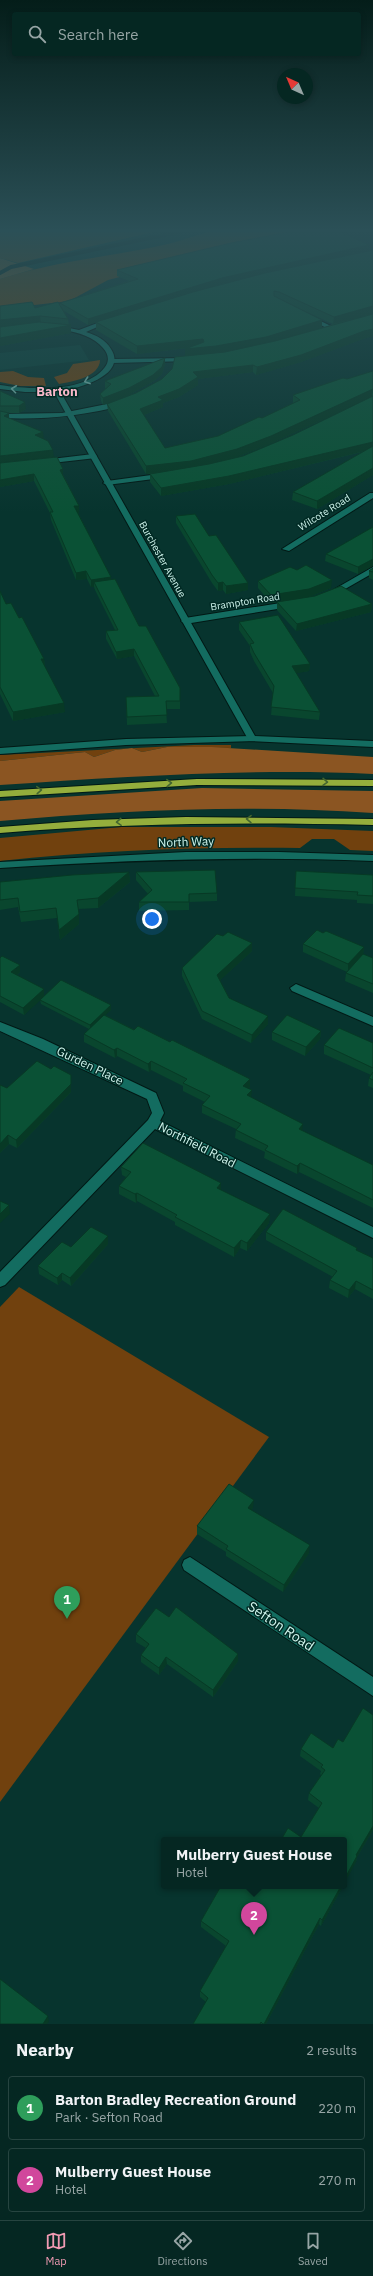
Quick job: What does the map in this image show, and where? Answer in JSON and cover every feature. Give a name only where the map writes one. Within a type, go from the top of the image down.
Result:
[{"type":"highway","points":[[0,794],[190,782],[373,783]]},
{"type":"highway","name":"North Way","points":[[0,830],[192,819],[373,822]]},
{"type":"street","points":[[79,332],[102,323]]},
{"type":"street","points":[[316,332],[334,327],[326,323]]},
{"type":"street","points":[[0,387],[30,391],[69,388],[100,376],[110,367],[112,361],[111,354],[104,345],[95,338],[79,332],[46,327]]},
{"type":"street","points":[[112,361],[170,363],[196,359]]},
{"type":"street","name":"Burchester Avenue","points":[[56,390],[252,739]]},
{"type":"street","points":[[0,416],[41,417],[70,415],[106,408],[131,399]]},
{"type":"street","points":[[31,463],[93,456]]},
{"type":"street","points":[[107,483],[173,474]]},
{"type":"street","name":"Wilcote Road","points":[[286,549],[373,495]]},
{"type":"street","points":[[318,598],[343,588],[373,570]]},
{"type":"street","name":"Brampton Road","points":[[185,621],[305,601]]},
{"type":"street","points":[[0,751],[126,742],[252,739],[373,744]]},
{"type":"street","name":"North Way","points":[[0,865],[94,858],[263,853],[373,858]]},
{"type":"street","points":[[296,988],[373,1022]]},
{"type":"street","name":"Gurden Place","points":[[0,1026],[42,1042],[66,1056],[152,1096],[158,1113],[153,1123]]},
{"type":"street","name":"Northfield Road","points":[[0,1282],[153,1123],[373,1233]]},
{"type":"street","name":"Sefton Road","points":[[190,1565],[373,1688]]},
{"type":"shaded area","points":[[80,345],[89,360],[0,370],[0,353]]},
{"type":"shaded area","points":[[100,360],[99,366],[95,371],[84,378],[59,384],[54,377],[67,373],[73,364]]},
{"type":"shaded area","points":[[13,371],[28,377],[44,378],[46,386],[20,386],[0,382],[0,372]]},
{"type":"shaded area","points":[[231,745],[231,748],[167,747],[142,752],[132,748]]},
{"type":"shaded area","points":[[167,747],[212,747],[373,757],[373,774],[280,772],[186,774],[0,785],[0,761],[85,752],[94,757],[115,750],[132,748],[142,752]]},
{"type":"shaded area","points":[[129,748],[115,750],[94,757],[85,752],[0,761],[0,755]]},
{"type":"shaded area","points":[[202,788],[373,791],[373,813],[280,809],[139,811],[0,821],[0,801]]},
{"type":"shaded area","points":[[121,827],[271,827],[373,831],[373,851],[350,850],[334,839],[312,839],[300,848],[150,850],[75,854],[0,861],[0,838]]},
{"type":"shaded area","points":[[19,1287],[269,1437],[0,1802],[0,1307]]},
{"type":"building","points":[[28,323],[71,325],[0,338],[0,327]]},
{"type":"building","points":[[98,323],[311,323],[266,337],[216,346],[185,349],[204,342],[203,339],[137,346]]},
{"type":"building","points":[[339,323],[373,323],[373,329],[301,355],[257,367],[253,365],[193,372],[198,377],[179,389],[158,397],[163,400],[140,409],[165,448],[218,436],[259,417],[262,418],[300,400],[293,395],[343,378],[347,379],[373,371],[373,389],[271,436],[237,449],[191,461],[146,466],[107,404],[136,393],[162,379],[172,369],[175,357],[225,352],[275,341]]},
{"type":"building","points":[[165,358],[162,367],[153,375],[129,388],[103,398],[100,394],[111,384],[105,381]]},
{"type":"building","points":[[0,391],[25,402],[19,406],[0,406]]},
{"type":"building","points":[[373,396],[373,442],[229,476],[161,488],[150,474],[209,464],[243,456],[293,435]]},
{"type":"building","points":[[0,411],[9,413],[4,416],[43,432],[35,435],[48,441],[53,450],[0,456]]},
{"type":"building","points":[[373,446],[373,468],[317,501],[293,492]]},
{"type":"building","points":[[57,457],[63,469],[60,470],[79,506],[74,506],[111,577],[91,580],[86,571],[76,573],[50,512],[53,512],[34,474],[0,480],[0,463]]},
{"type":"building","points":[[195,514],[209,536],[216,535],[248,583],[226,586],[223,582],[218,583],[176,516]]},
{"type":"building","points":[[373,527],[373,559],[358,567],[326,554]]},
{"type":"building","points":[[306,565],[332,580],[309,589],[271,595],[258,581],[290,567],[297,570]]},
{"type":"building","points":[[115,579],[139,626],[146,626],[180,688],[180,701],[166,701],[167,715],[127,717],[126,697],[159,696],[134,649],[116,652],[106,631],[118,630],[94,582]]},
{"type":"building","points":[[341,586],[372,604],[297,624],[277,602],[315,596]]},
{"type":"building","points":[[0,591],[6,604],[11,603],[19,618],[22,617],[44,659],[41,659],[64,703],[13,712],[0,687]]},
{"type":"building","points":[[278,615],[310,664],[292,666],[320,712],[271,707],[274,686],[254,653],[250,644],[254,643],[239,622]]},
{"type":"building","points":[[215,870],[217,893],[189,894],[189,902],[139,902],[152,890],[136,872]]},
{"type":"building","points":[[296,871],[373,875],[373,896],[357,895],[358,892],[295,888]]},
{"type":"building","points":[[129,872],[98,898],[77,900],[79,914],[59,930],[56,908],[20,912],[18,898],[0,900],[0,882],[72,875]]},
{"type":"building","points":[[317,930],[323,933],[326,931],[364,947],[348,964],[303,944]]},
{"type":"building","points":[[228,932],[252,943],[217,975],[229,998],[268,1016],[252,1035],[202,1011],[182,968],[217,934],[223,936]]},
{"type":"building","points":[[363,954],[373,958],[373,984],[346,973]]},
{"type":"building","points":[[2,956],[20,965],[11,972],[44,989],[23,1008],[0,996],[0,958]]},
{"type":"building","points":[[61,980],[111,1005],[90,1025],[40,1000]]},
{"type":"building","points":[[104,1015],[134,1030],[138,1026],[170,1042],[172,1040],[250,1079],[243,1086],[252,1090],[247,1095],[303,1124],[299,1129],[373,1165],[373,1200],[300,1163],[297,1166],[265,1150],[268,1146],[236,1130],[241,1124],[202,1105],[210,1096],[183,1083],[187,1079],[151,1061],[148,1064],[117,1048],[114,1050],[84,1034]]},
{"type":"building","points":[[287,1015],[321,1031],[306,1047],[272,1032]]},
{"type":"building","points":[[339,1028],[373,1043],[373,1068],[324,1045]]},
{"type":"building","points":[[37,1061],[51,1069],[54,1066],[71,1075],[71,1084],[16,1140],[8,1135],[0,1144],[0,1085],[7,1088]]},
{"type":"building","points":[[373,1072],[373,1080],[369,1078]]},
{"type":"building","points":[[143,1143],[221,1183],[217,1188],[270,1214],[247,1243],[241,1240],[234,1248],[175,1217],[177,1215],[137,1193],[135,1194],[119,1186],[131,1172],[121,1167]]},
{"type":"building","points":[[0,1201],[9,1205],[0,1214]]},
{"type":"building","points":[[283,1209],[373,1258],[373,1290],[356,1281],[349,1290],[330,1280],[337,1271],[266,1232]]},
{"type":"building","points":[[91,1227],[108,1236],[70,1278],[62,1273],[57,1278],[38,1266],[62,1242],[71,1247]]},
{"type":"building","points":[[229,1484],[254,1500],[248,1508],[310,1545],[284,1585],[226,1549],[228,1546],[197,1526]]},
{"type":"building","points":[[176,1607],[238,1654],[213,1690],[166,1657],[159,1668],[141,1655],[149,1644],[136,1634],[156,1608],[169,1617]]},
{"type":"building","points":[[363,1708],[373,1715],[373,1826],[356,1855],[357,1856],[347,1874],[347,1837],[301,1837],[322,1803],[309,1793],[325,1770],[321,1767],[323,1765],[301,1749],[311,1733],[333,1748],[338,1739],[343,1742]]},
{"type":"building","points":[[288,1828],[301,1837],[283,1837]]},
{"type":"building","points":[[219,1889],[339,1889],[322,1920],[320,1918],[264,2024],[261,2022],[260,2024],[193,2024],[208,1998],[200,1991],[229,1941],[201,1921]]},
{"type":"building","points":[[0,1979],[48,2016],[43,2024],[0,2024]]},
{"type":"place","name":"Barton Bradley Recreation Ground","points":[[67,1619]]},
{"type":"place","name":"Mulberry Guest House","points":[[254,1935]]},
{"type":"district","name":"Barton","points":[[57,391]]}]
